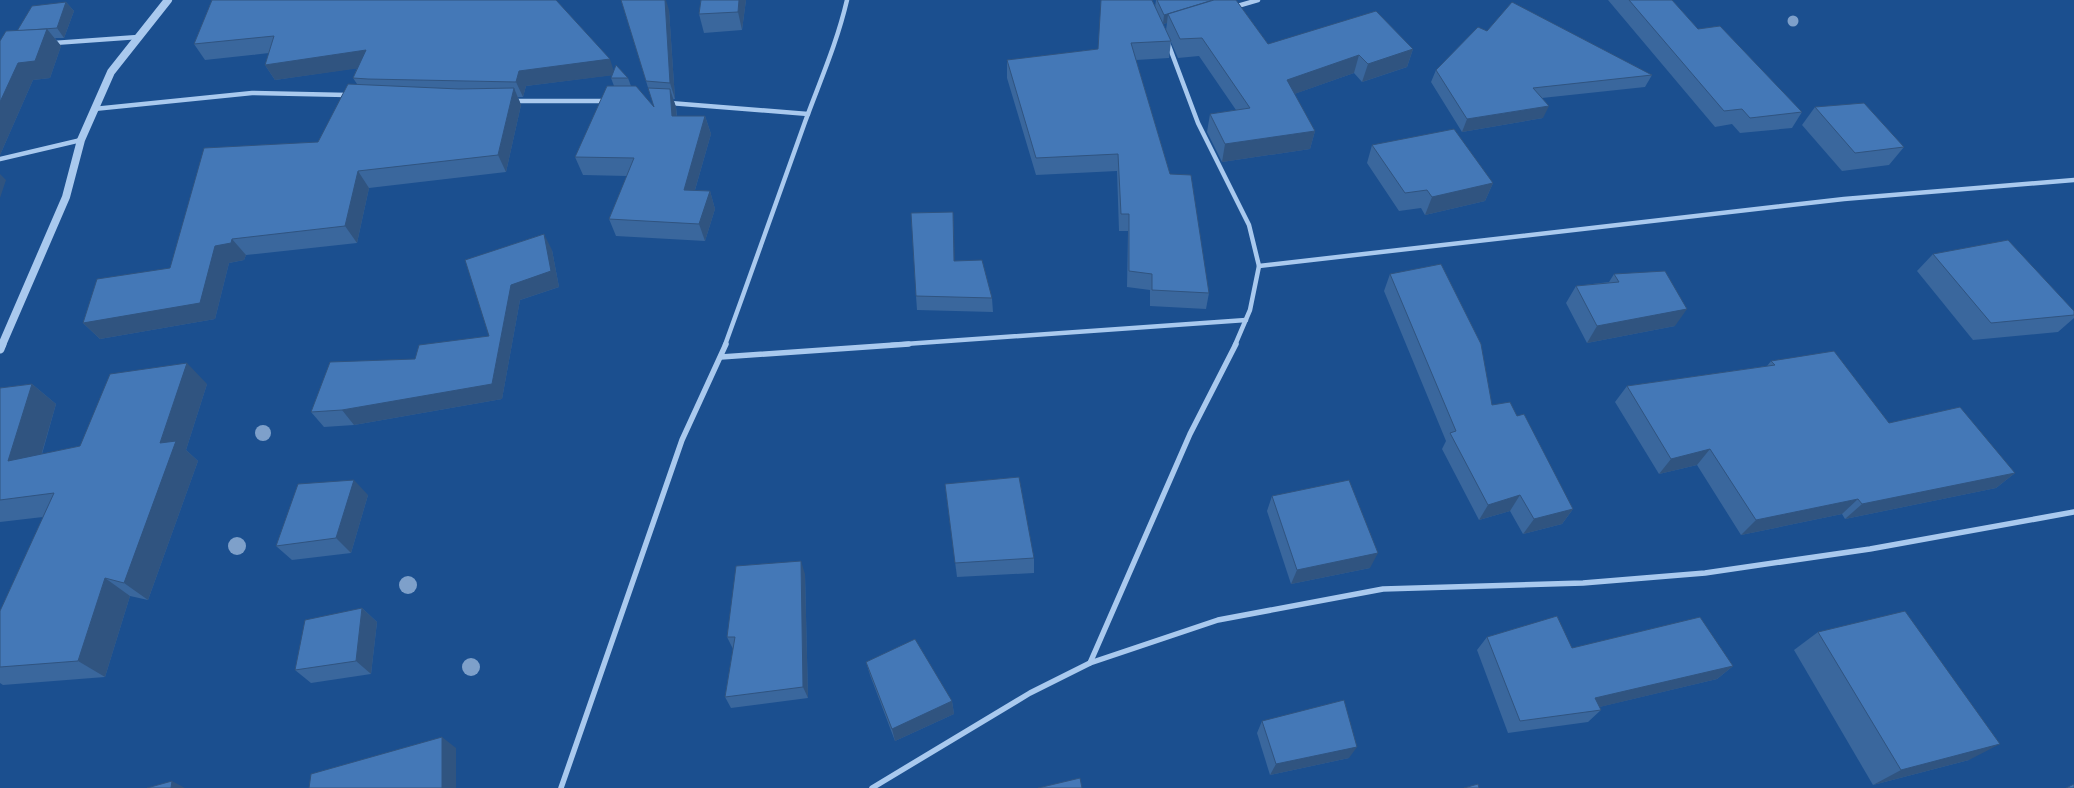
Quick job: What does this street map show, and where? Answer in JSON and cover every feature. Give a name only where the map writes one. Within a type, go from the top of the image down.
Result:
[{"type":"street","points":[[0,349],[66,198],[81,140],[93,109],[111,72],[168,0]]},
{"type":"street","points":[[561,788],[682,440],[721,357],[808,114],[835,45],[847,0]]},
{"type":"street","points":[[1231,8],[1258,0]]},
{"type":"street","points":[[46,43],[138,37]]},
{"type":"street","points":[[1090,663],[1190,434],[1246,320],[1250,310],[1259,266],[1249,225],[1198,123],[1179,69],[1165,37]]},
{"type":"street","points":[[93,109],[213,95],[319,92],[358,96]]},
{"type":"street","points":[[506,102],[618,101]]},
{"type":"street","points":[[665,103],[808,114]]},
{"type":"street","points":[[0,159],[81,140]]},
{"type":"street","points":[[1259,266],[1834,200],[2074,180]]},
{"type":"street","points":[[721,357],[1246,320]]},
{"type":"street","points":[[872,788],[1030,693],[1090,663],[1218,620],[1384,589],[1583,583],[1705,573],[1870,550],[2074,512]]},
{"type":"building","points":[[212,0],[556,0],[610,59],[519,71],[516,82],[353,78],[366,50],[265,65],[274,36],[194,44]]},
{"type":"building","points":[[621,0],[665,0],[670,83],[646,81]]},
{"type":"building","points":[[701,0],[739,0],[738,12],[699,14]]},
{"type":"building","points":[[1101,0],[1152,0],[1171,41],[1131,43],[1170,174],[1191,175],[1209,293],[1152,290],[1152,274],[1129,271],[1129,214],[1121,214],[1118,154],[1036,158],[1007,60],[1098,49]]},
{"type":"building","points":[[1157,0],[1213,0],[1164,15]]},
{"type":"building","points":[[1214,0],[1236,0],[1268,44],[1376,11],[1413,49],[1368,64],[1359,55],[1287,80],[1315,131],[1225,144],[1210,114],[1250,108],[1202,38],[1180,39],[1168,14]]},
{"type":"building","points":[[1629,0],[1672,0],[1698,29],[1720,26],[1802,112],[1750,118],[1742,109],[1724,111]]},
{"type":"building","points":[[66,2],[57,28],[17,31],[32,6]]},
{"type":"building","points":[[1512,2],[1652,75],[1533,88],[1549,106],[1467,119],[1436,70],[1478,27],[1487,31]]},
{"type":"building","points":[[47,29],[35,61],[18,63],[0,102],[0,41],[6,31]]},
{"type":"building","points":[[616,65],[628,78],[611,78]]},
{"type":"building","points":[[348,84],[459,89],[514,88],[498,155],[358,171],[345,226],[232,239],[231,243],[215,246],[200,303],[83,323],[97,279],[170,268],[204,148],[318,142]]},
{"type":"building","points":[[607,86],[636,86],[654,107],[648,88],[670,89],[672,116],[705,116],[684,190],[710,191],[699,224],[609,219],[634,158],[575,157]]},
{"type":"building","points":[[1864,103],[1904,147],[1855,153],[1815,107]]},
{"type":"building","points":[[1454,129],[1493,183],[1432,197],[1427,190],[1405,193],[1372,145]]},
{"type":"building","points":[[953,212],[954,261],[982,260],[992,298],[916,296],[911,213]]},
{"type":"building","points":[[544,234],[551,271],[511,285],[492,384],[342,410],[311,412],[330,362],[415,359],[419,345],[489,336],[465,260]]},
{"type":"building","points":[[2008,240],[2074,311],[2074,315],[1991,323],[1933,254]]},
{"type":"building","points":[[1441,264],[1481,344],[1492,405],[1510,402],[1517,416],[1524,414],[1573,509],[1534,519],[1520,495],[1488,505],[1450,433],[1456,431],[1390,274]]},
{"type":"building","points":[[1665,271],[1687,309],[1597,326],[1576,286],[1619,282],[1614,274]]},
{"type":"building","points":[[1834,351],[1889,423],[1960,407],[2015,473],[1862,504],[1858,499],[1756,520],[1710,449],[1671,459],[1627,386],[1775,365],[1771,361]]},
{"type":"building","points":[[187,363],[160,443],[176,441],[124,583],[105,578],[78,661],[0,667],[0,611],[54,493],[0,500],[0,388],[32,384],[8,461],[80,446],[110,374]]},
{"type":"building","points":[[1019,477],[1034,558],[955,563],[945,484]]},
{"type":"building","points":[[354,480],[336,538],[276,546],[298,484]]},
{"type":"building","points":[[1349,480],[1378,553],[1297,570],[1272,496]]},
{"type":"building","points":[[801,561],[803,687],[725,697],[735,637],[727,637],[736,566]]},
{"type":"building","points":[[362,608],[356,661],[295,670],[305,620]]},
{"type":"building","points":[[1905,611],[2000,744],[1901,770],[1818,632]]},
{"type":"building","points":[[1557,616],[1572,648],[1700,617],[1733,666],[1595,698],[1601,710],[1520,721],[1487,637]]},
{"type":"building","points":[[915,639],[952,701],[892,729],[866,662]]},
{"type":"building","points":[[1344,700],[1357,747],[1276,764],[1262,721]]},
{"type":"building","points":[[442,737],[442,788],[309,788],[311,774]]},
{"type":"building","points":[[1080,778],[1082,788],[1038,788]]},
{"type":"building","points":[[172,781],[171,788],[147,788]]},
{"type":"building","points":[[1478,784],[1479,788],[1464,788]]},
{"type":"building","points":[[2074,784],[2074,788],[2066,788]]}]
